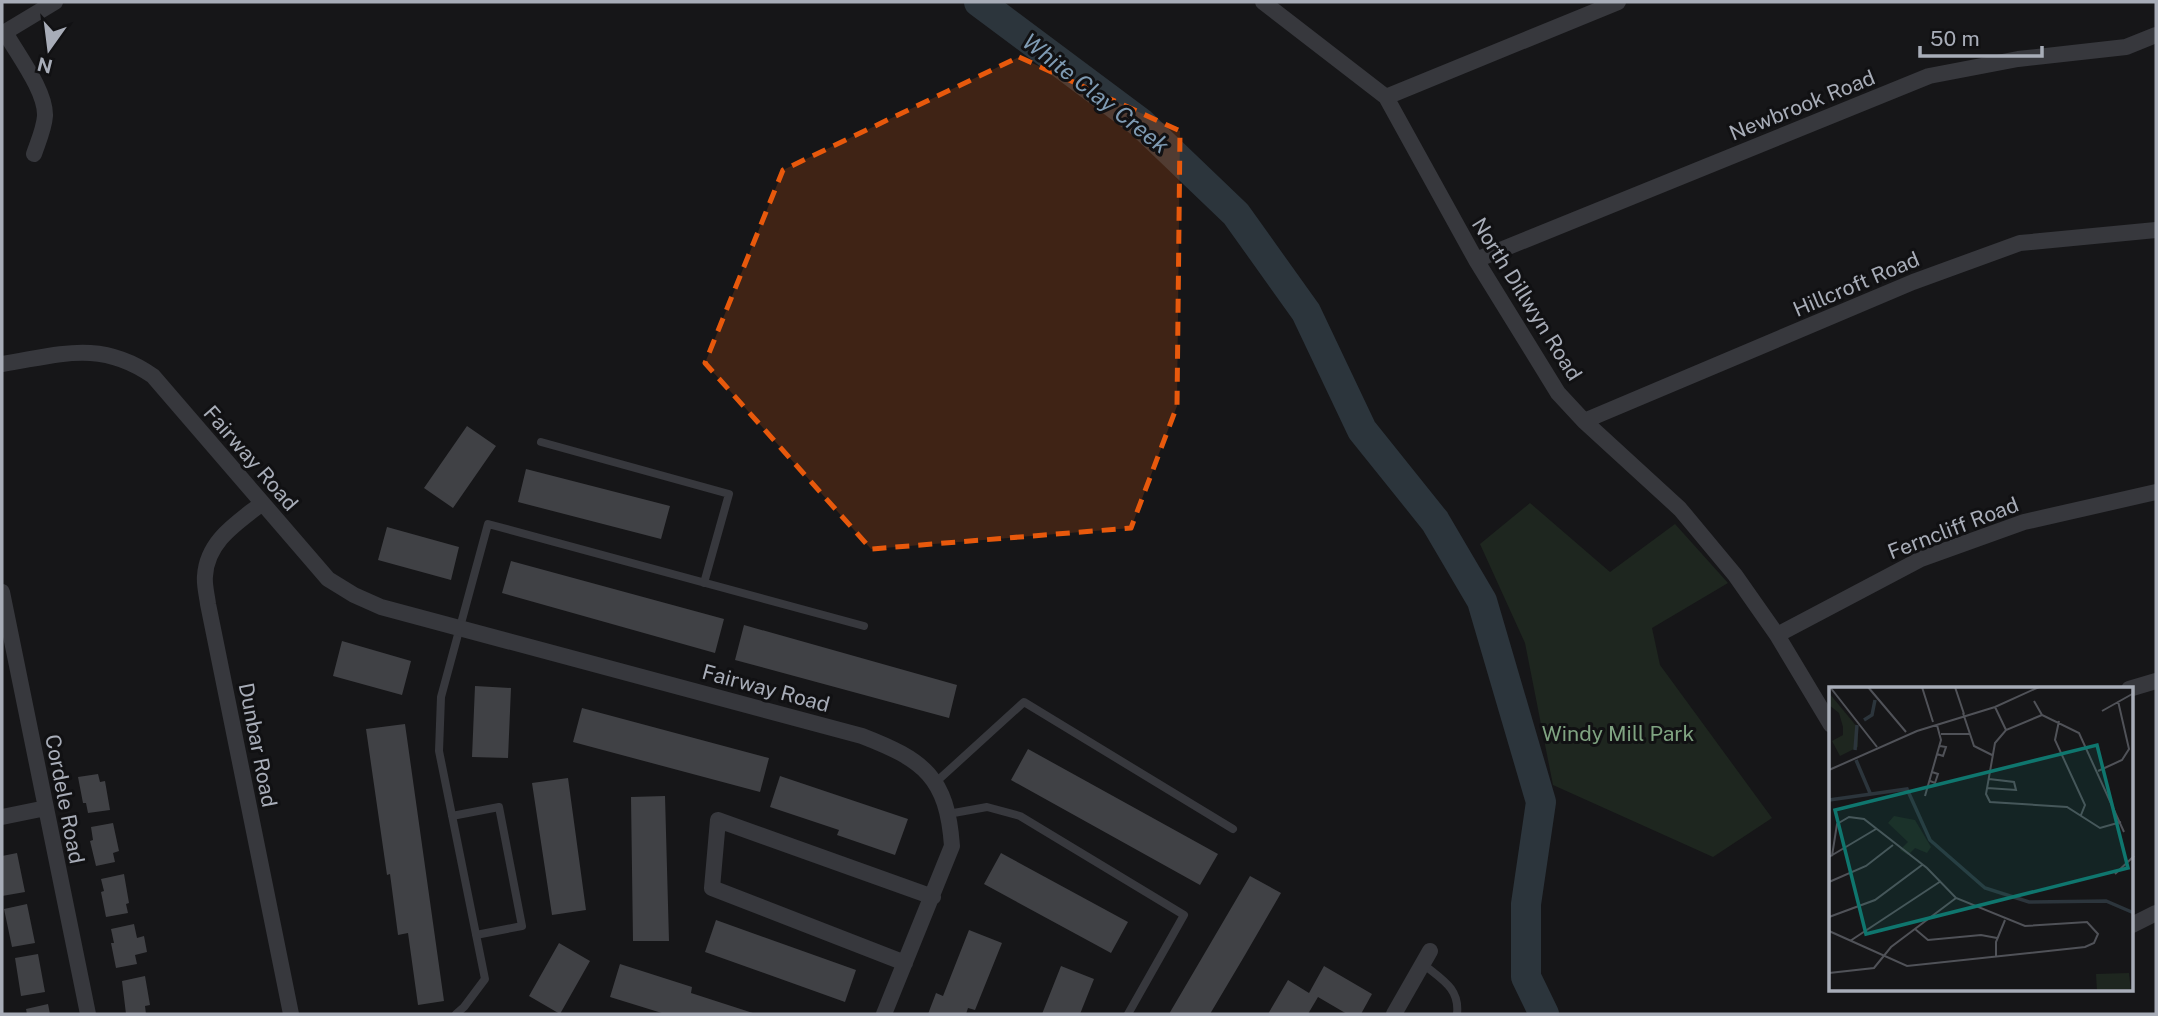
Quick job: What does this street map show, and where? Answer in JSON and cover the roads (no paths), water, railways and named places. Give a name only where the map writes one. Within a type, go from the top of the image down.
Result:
[{"type":"street","points":[[34,154],[43,128],[44,109],[40,92],[3,33],[55,2]]},
{"type":"street","name":"North Dillwyn Road","points":[[1263,2],[1386,97],[1476,260],[1558,393],[1584,421],[1680,509],[1735,575],[1777,635],[1829,722]]},
{"type":"street","points":[[1386,97],[1618,2]]},
{"type":"street","name":"Newbrook Road","points":[[1476,260],[1929,76],[2018,59],[2126,47],[2156,35]]},
{"type":"street","name":"Hillcroft Road","points":[[1584,421],[1913,282],[2020,243],[2156,230]]},
{"type":"street","name":"Fairway Road","points":[[2,364],[85,351],[113,356],[135,364],[153,376],[328,579],[381,607],[862,736],[896,749],[920,764],[936,782],[948,814],[952,846],[884,1014]]},
{"type":"street","name":"Ferncliff Road","points":[[1777,635],[1921,559],[2024,522],[2156,492]]},
{"type":"street","name":"Dunbar Road","points":[[261,504],[228,530],[214,545],[205,575],[208,604],[291,1014]]},
{"type":"street","name":"Cordele Road","points":[[2,592],[88,1014]]},
{"type":"street","points":[[2134,688],[2156,681]]},
{"type":"street","points":[[2,817],[46,808]]},
{"type":"street","points":[[905,963],[712,888],[718,820],[933,897]]},
{"type":"street","points":[[2134,924],[2156,913]]},
{"type":"street","points":[[1394,1014],[1427,958]]},
{"type":"lane","points":[[541,442],[729,494],[704,583]]},
{"type":"lane","points":[[456,1014],[485,979],[439,751],[442,696],[488,524],[864,626]]},
{"type":"lane","points":[[936,782],[1024,702],[1233,829]]},
{"type":"lane","points":[[452,816],[499,807],[522,926],[476,935]]},
{"type":"lane","points":[[948,814],[986,807],[1020,816],[1184,915],[1128,1014]]},
{"type":"lane","points":[[1427,958],[1454,992],[1458,1002],[1457,1014]]},
{"type":"waterway","name":"White Clay Creek","points":[[979,2],[1141,123],[1236,214],[1306,312],[1362,430],[1435,521],[1482,601],[1541,802],[1526,904],[1526,977],[1544,1014]]},
{"type":"park label","name":"Windy Mill Park","points":[[1618,733]]}]
